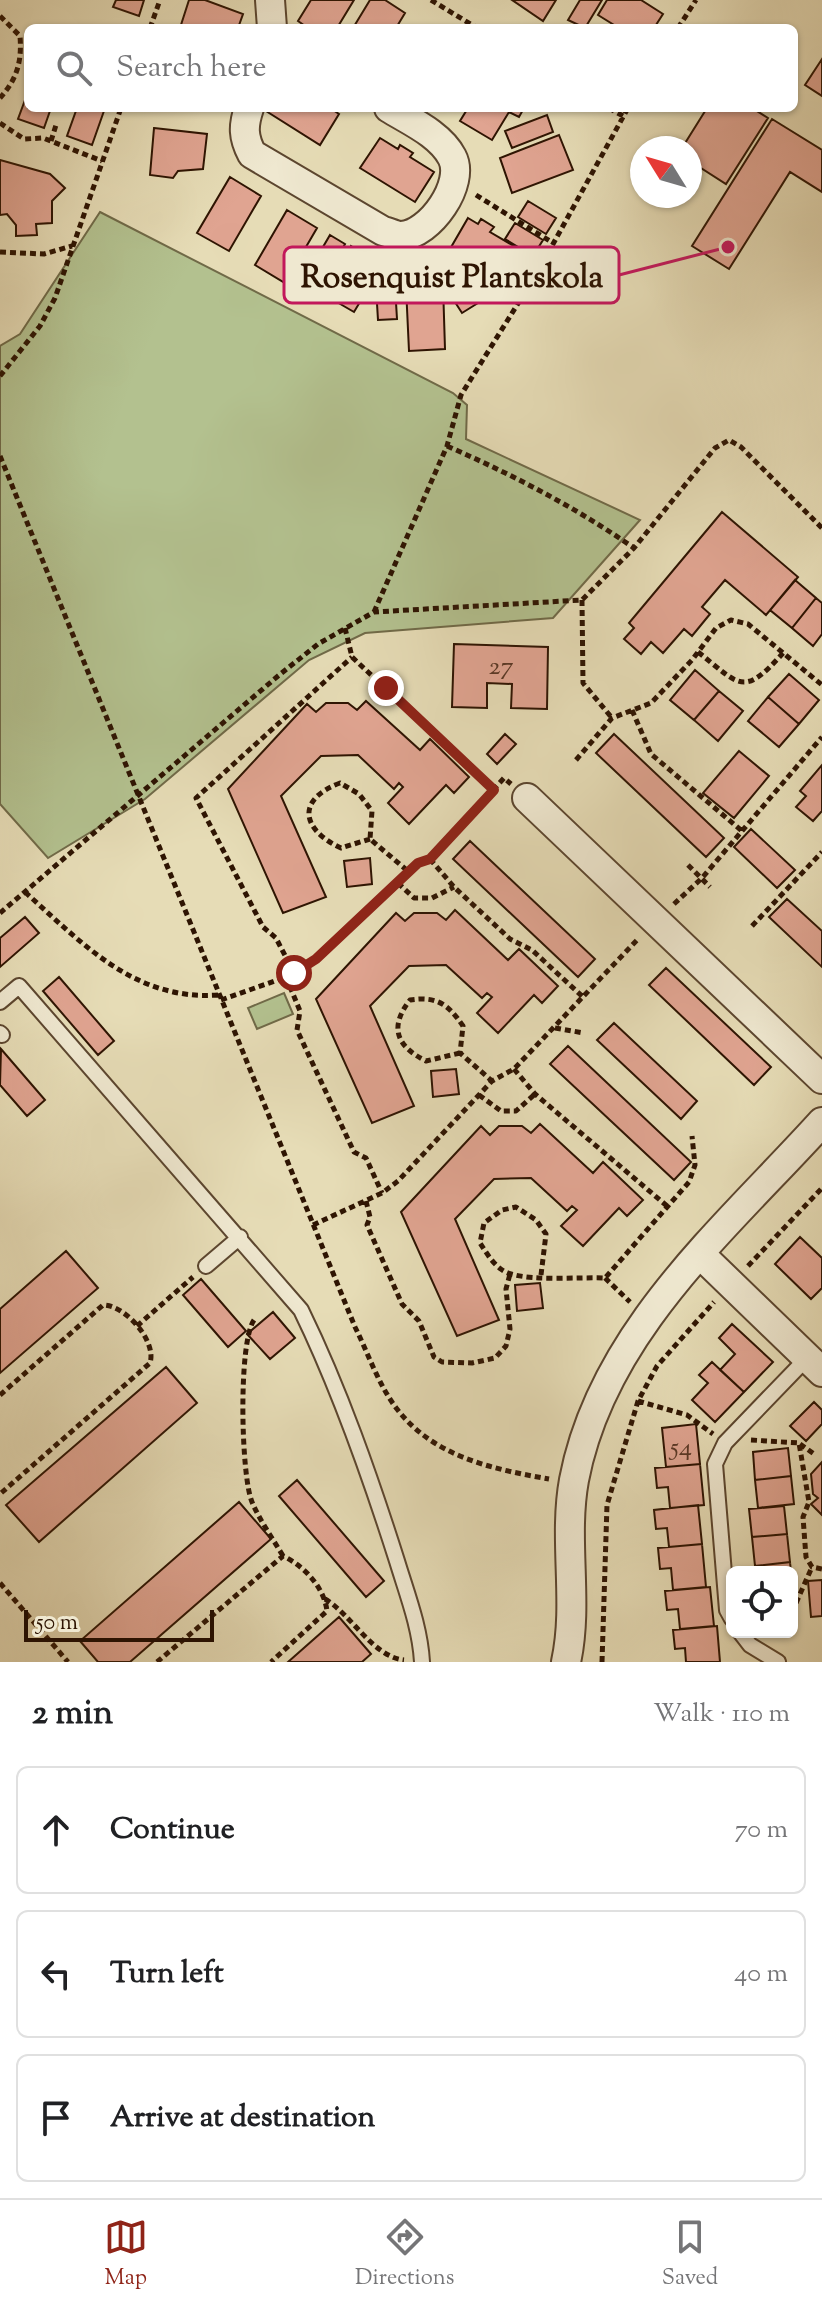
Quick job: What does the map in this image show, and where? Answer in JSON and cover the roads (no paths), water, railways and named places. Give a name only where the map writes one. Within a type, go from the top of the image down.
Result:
[{"type":"street","points":[[270,0],[272,24]]},
{"type":"street","points":[[248,112],[243,124],[252,154],[383,231],[401,236],[421,228],[437,211],[455,182],[455,165],[439,139],[395,112]]},
{"type":"street","points":[[527,798],[822,1079]]},
{"type":"street","points":[[566,1662],[574,1483],[599,1397],[646,1319],[822,1122]]},
{"type":"street","points":[[701,1255],[814,1365]]},
{"type":"lane","points":[[0,1002],[19,986],[297,1304],[327,1364],[391,1544],[414,1616],[422,1662]]},
{"type":"lane","points":[[206,1266],[240,1237]]},
{"type":"lane","points":[[726,1598],[715,1464],[725,1443],[814,1365]]},
{"type":"lane","points":[[745,1638],[750,1645],[778,1662]]},
{"type":"place","name":"Rosenquist Plantskola","points":[[728,247]]}]
